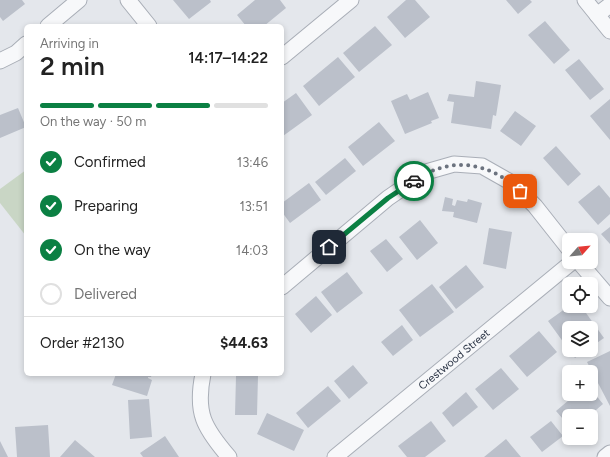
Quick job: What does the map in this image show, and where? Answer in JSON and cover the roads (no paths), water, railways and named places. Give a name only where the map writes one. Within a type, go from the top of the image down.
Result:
[{"type":"street","points":[[50,24],[79,0]]},
{"type":"street","points":[[128,0],[147,24]]},
{"type":"street","points":[[284,55],[351,0]]},
{"type":"street","points":[[585,0],[610,31]]},
{"type":"street","points":[[597,15],[610,5]]},
{"type":"street","points":[[0,61],[16,53],[24,46]]},
{"type":"street","points":[[284,285],[394,194],[426,172],[454,164],[482,166],[512,183],[535,206],[562,240]]},
{"type":"street","name":"Crestwood Street","points":[[335,457],[563,269]]},
{"type":"street","points":[[585,269],[610,298]]},
{"type":"street","points":[[203,376],[199,392],[202,414],[211,436],[229,457]]},
{"type":"street","points":[[605,457],[610,453]]}]
